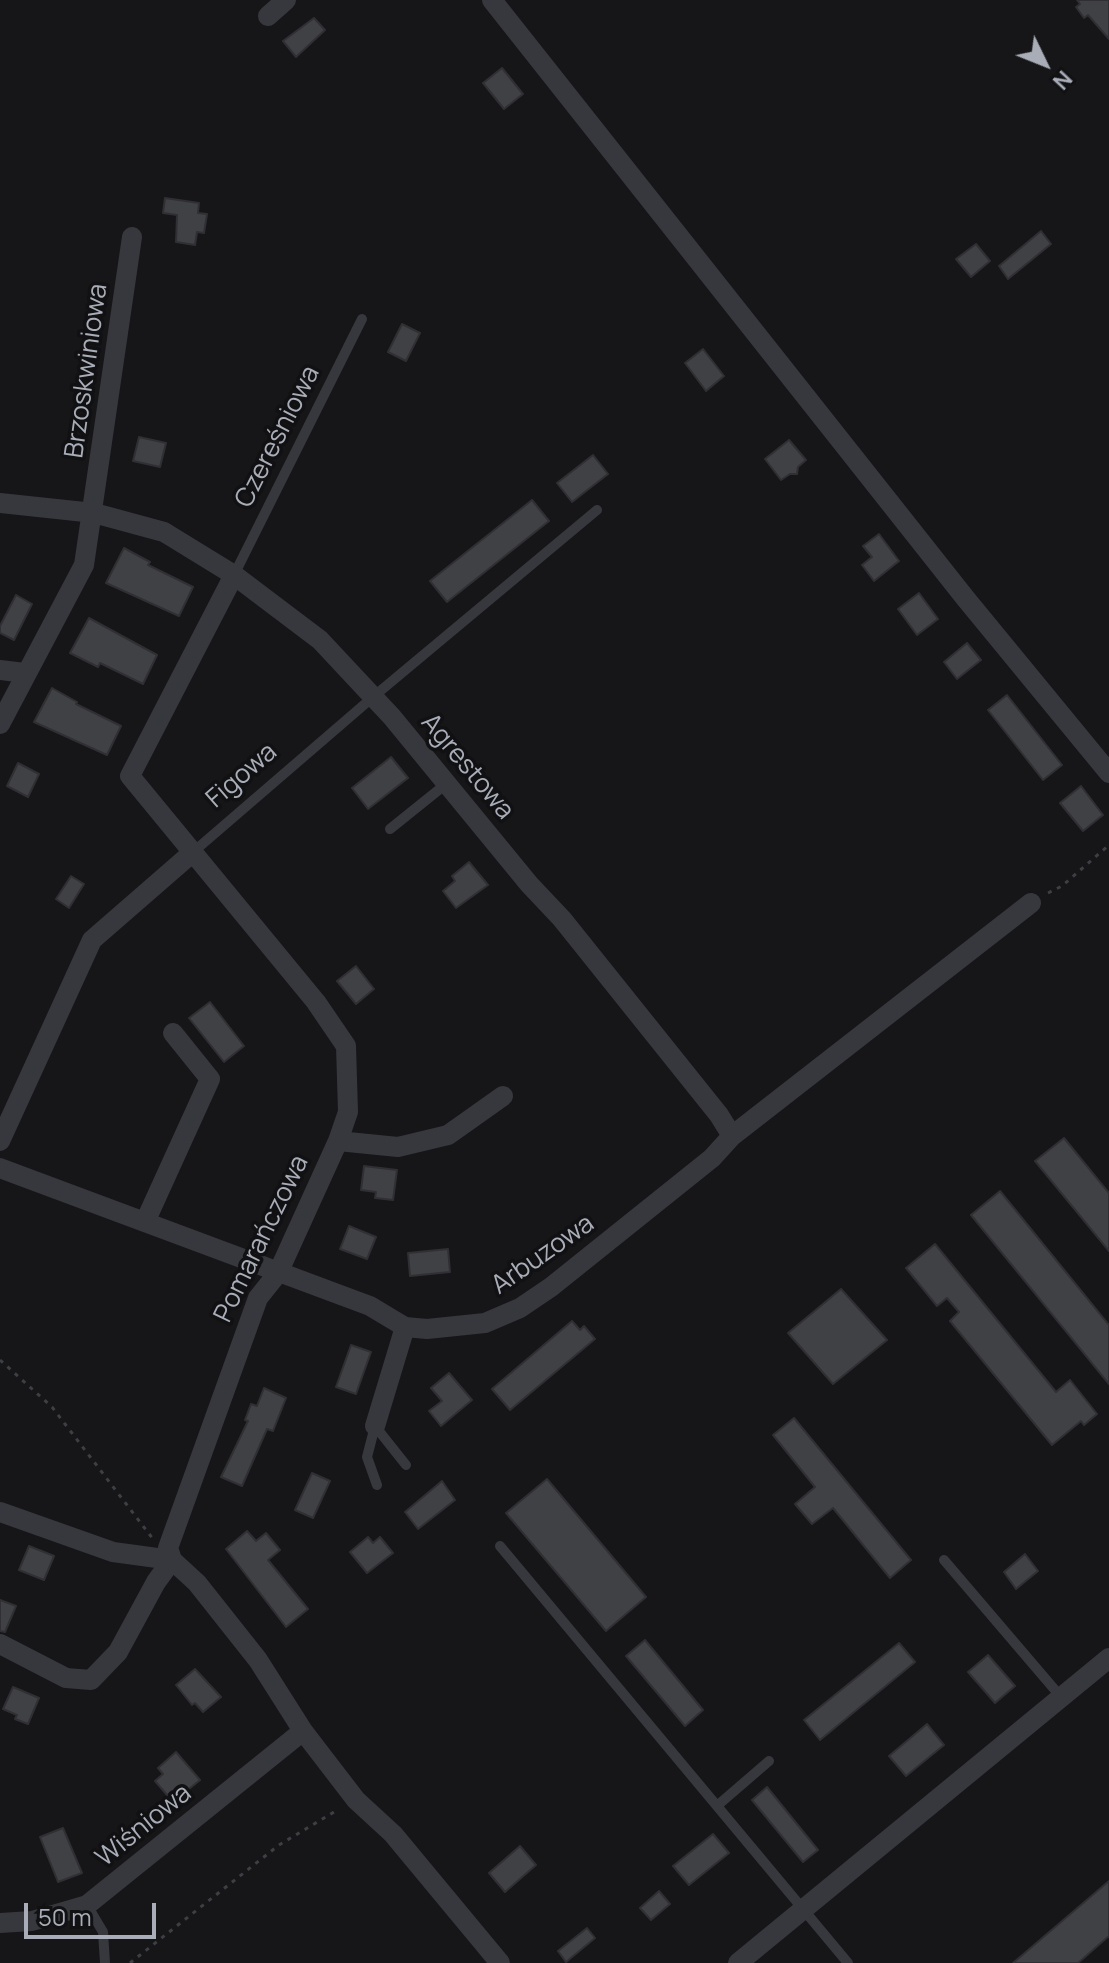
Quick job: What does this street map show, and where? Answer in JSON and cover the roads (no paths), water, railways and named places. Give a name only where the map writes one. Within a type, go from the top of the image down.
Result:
[{"type":"street","points":[[268,16],[286,0]]},
{"type":"street","points":[[492,0],[957,587],[1109,773]]},
{"type":"street","name":"Brzoskwiniowa","points":[[94,513],[132,237]]},
{"type":"street","name":"Agrestowa","points":[[0,503],[94,513],[164,532],[234,575],[320,640],[373,697],[529,884],[562,919],[719,1115],[732,1136]]},
{"type":"street","points":[[0,724],[84,565],[94,513]]},
{"type":"street","name":"Pomarańczowa","points":[[8,1648],[66,1678],[91,1680],[118,1652],[170,1554],[258,1298],[278,1273],[348,1112],[346,1046],[316,1002],[130,776],[234,575]]},
{"type":"street","points":[[0,670],[25,673]]},
{"type":"street","name":"Figowa","points":[[0,1141],[92,940],[192,853]]},
{"type":"street","name":"Arbuzowa","points":[[405,1327],[427,1329],[485,1323],[520,1308],[551,1287],[712,1158],[732,1136],[1031,903]]},
{"type":"street","points":[[145,1222],[210,1079],[173,1033]]},
{"type":"street","points":[[338,1141],[398,1147],[448,1135],[503,1096]]},
{"type":"street","points":[[0,1168],[370,1306],[405,1327],[375,1426]]},
{"type":"street","points":[[0,1512],[113,1552],[170,1554],[258,1660],[303,1731],[356,1800],[393,1834],[500,1963]]},
{"type":"street","points":[[738,1963],[1109,1658]]},
{"type":"street","name":"Wiśniowa","points":[[0,1923],[32,1921],[87,1905],[303,1731]]},
{"type":"lane","name":"Czereśniowa","points":[[234,575],[362,319]]},
{"type":"lane","name":"Figowa","points":[[192,853],[597,510]]},
{"type":"lane","points":[[390,829],[446,784]]},
{"type":"lane","points":[[375,1426],[406,1465]]},
{"type":"lane","points":[[375,1426],[367,1457],[377,1485]]},
{"type":"lane","points":[[500,1546],[848,1963]]},
{"type":"lane","points":[[944,1560],[1061,1697]]},
{"type":"lane","points":[[718,1805],[769,1761]]},
{"type":"lane","points":[[87,1905],[103,1932],[105,1963]]}]
